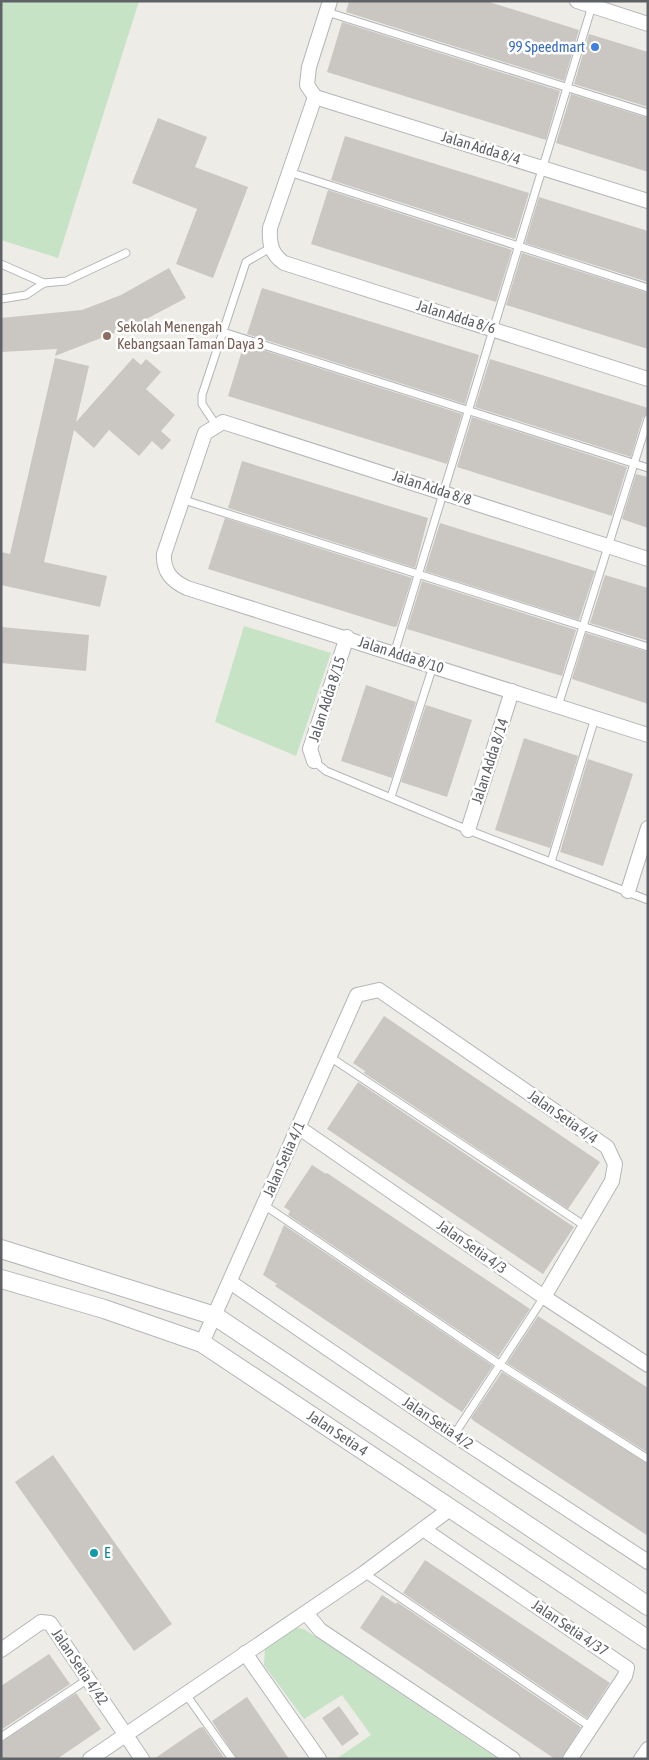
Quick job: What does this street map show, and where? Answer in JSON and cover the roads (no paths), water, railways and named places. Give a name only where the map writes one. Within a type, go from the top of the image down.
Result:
[{"type":"street","points":[[577,1],[593,4],[648,24]]},
{"type":"street","points":[[272,247],[270,228],[315,97],[307,85],[309,67],[328,7]]},
{"type":"street","name":"Jalan Adda 8/4","points":[[315,97],[648,201]]},
{"type":"street","name":"Jalan Adda 8/6","points":[[272,247],[275,257],[284,263],[494,328],[648,379]]},
{"type":"street","name":"Jalan Adda 8/8","points":[[216,425],[230,423],[648,559]]},
{"type":"street","points":[[181,499],[205,433],[216,425]]},
{"type":"street","name":"Jalan Adda 8/10","points":[[181,499],[164,554],[164,563],[174,582],[187,588],[347,637],[648,736]]},
{"type":"street","name":"Jalan Adda 8/15","points":[[314,762],[310,749],[347,637]]},
{"type":"street","name":"Jalan Adda 8/14","points":[[468,830],[512,691]]},
{"type":"street","points":[[628,892],[648,828]]},
{"type":"street","name":"Jalan Setia 4/1","points":[[202,1344],[357,995],[379,990]]},
{"type":"street","name":"Jalan Setia 4/4","points":[[379,990],[607,1147],[615,1164],[612,1182],[544,1297]]},
{"type":"street","name":"Jalan Setia 4/3","points":[[298,1127],[544,1297],[648,1366]]},
{"type":"street","name":"Jalan Setia 4","points":[[1,1249],[215,1316],[648,1606]]},
{"type":"street","name":"Jalan Setia 4","points":[[1,1279],[104,1309],[202,1344],[648,1640]]},
{"type":"street","name":"Jalan Setia 4/2","points":[[230,1282],[454,1435],[648,1562]]},
{"type":"street","points":[[90,1759],[364,1573],[450,1509]]},
{"type":"street","name":"Jalan Setia 4/37","points":[[423,1529],[626,1668],[625,1676],[570,1759]]},
{"type":"street","points":[[306,1612],[320,1630],[513,1759]]},
{"type":"street","name":"Jalan Setia 4/42","points":[[1,1650],[41,1622],[50,1623],[142,1759]]},
{"type":"street","points":[[245,1653],[320,1759]]},
{"type":"street","points":[[641,1759],[648,1749]]},
{"type":"lane","points":[[394,654],[593,4]]},
{"type":"lane","points":[[328,7],[648,113]]},
{"type":"lane","points":[[289,172],[648,288]]},
{"type":"lane","points":[[216,425],[202,404],[202,395],[246,262],[272,247]]},
{"type":"lane","points":[[1,299],[26,295],[44,283],[66,281],[126,253]]},
{"type":"lane","points":[[1,264],[44,283]]},
{"type":"lane","points":[[223,332],[648,468]]},
{"type":"lane","points":[[558,706],[648,419]]},
{"type":"lane","points":[[181,499],[648,647]]},
{"type":"lane","points":[[391,797],[433,666]]},
{"type":"lane","points":[[551,862],[595,718]]},
{"type":"lane","points":[[314,762],[326,771],[468,830],[648,900]]},
{"type":"lane","points":[[330,1057],[585,1226]]},
{"type":"lane","points":[[264,1205],[499,1364],[648,1459]]},
{"type":"lane","points":[[454,1435],[544,1297]]},
{"type":"lane","points":[[364,1573],[591,1727]]},
{"type":"lane","points":[[1,1737],[88,1678]]},
{"type":"lane","points":[[185,1693],[232,1759]]},
{"type":"place","name":"99 Speedmart","points":[[595,47]]},
{"type":"place","name":"Sekolah Menengah Kebangsaan Taman Daya 3","points":[[107,336]]},
{"type":"place","name":"E","points":[[94,1553]]}]
